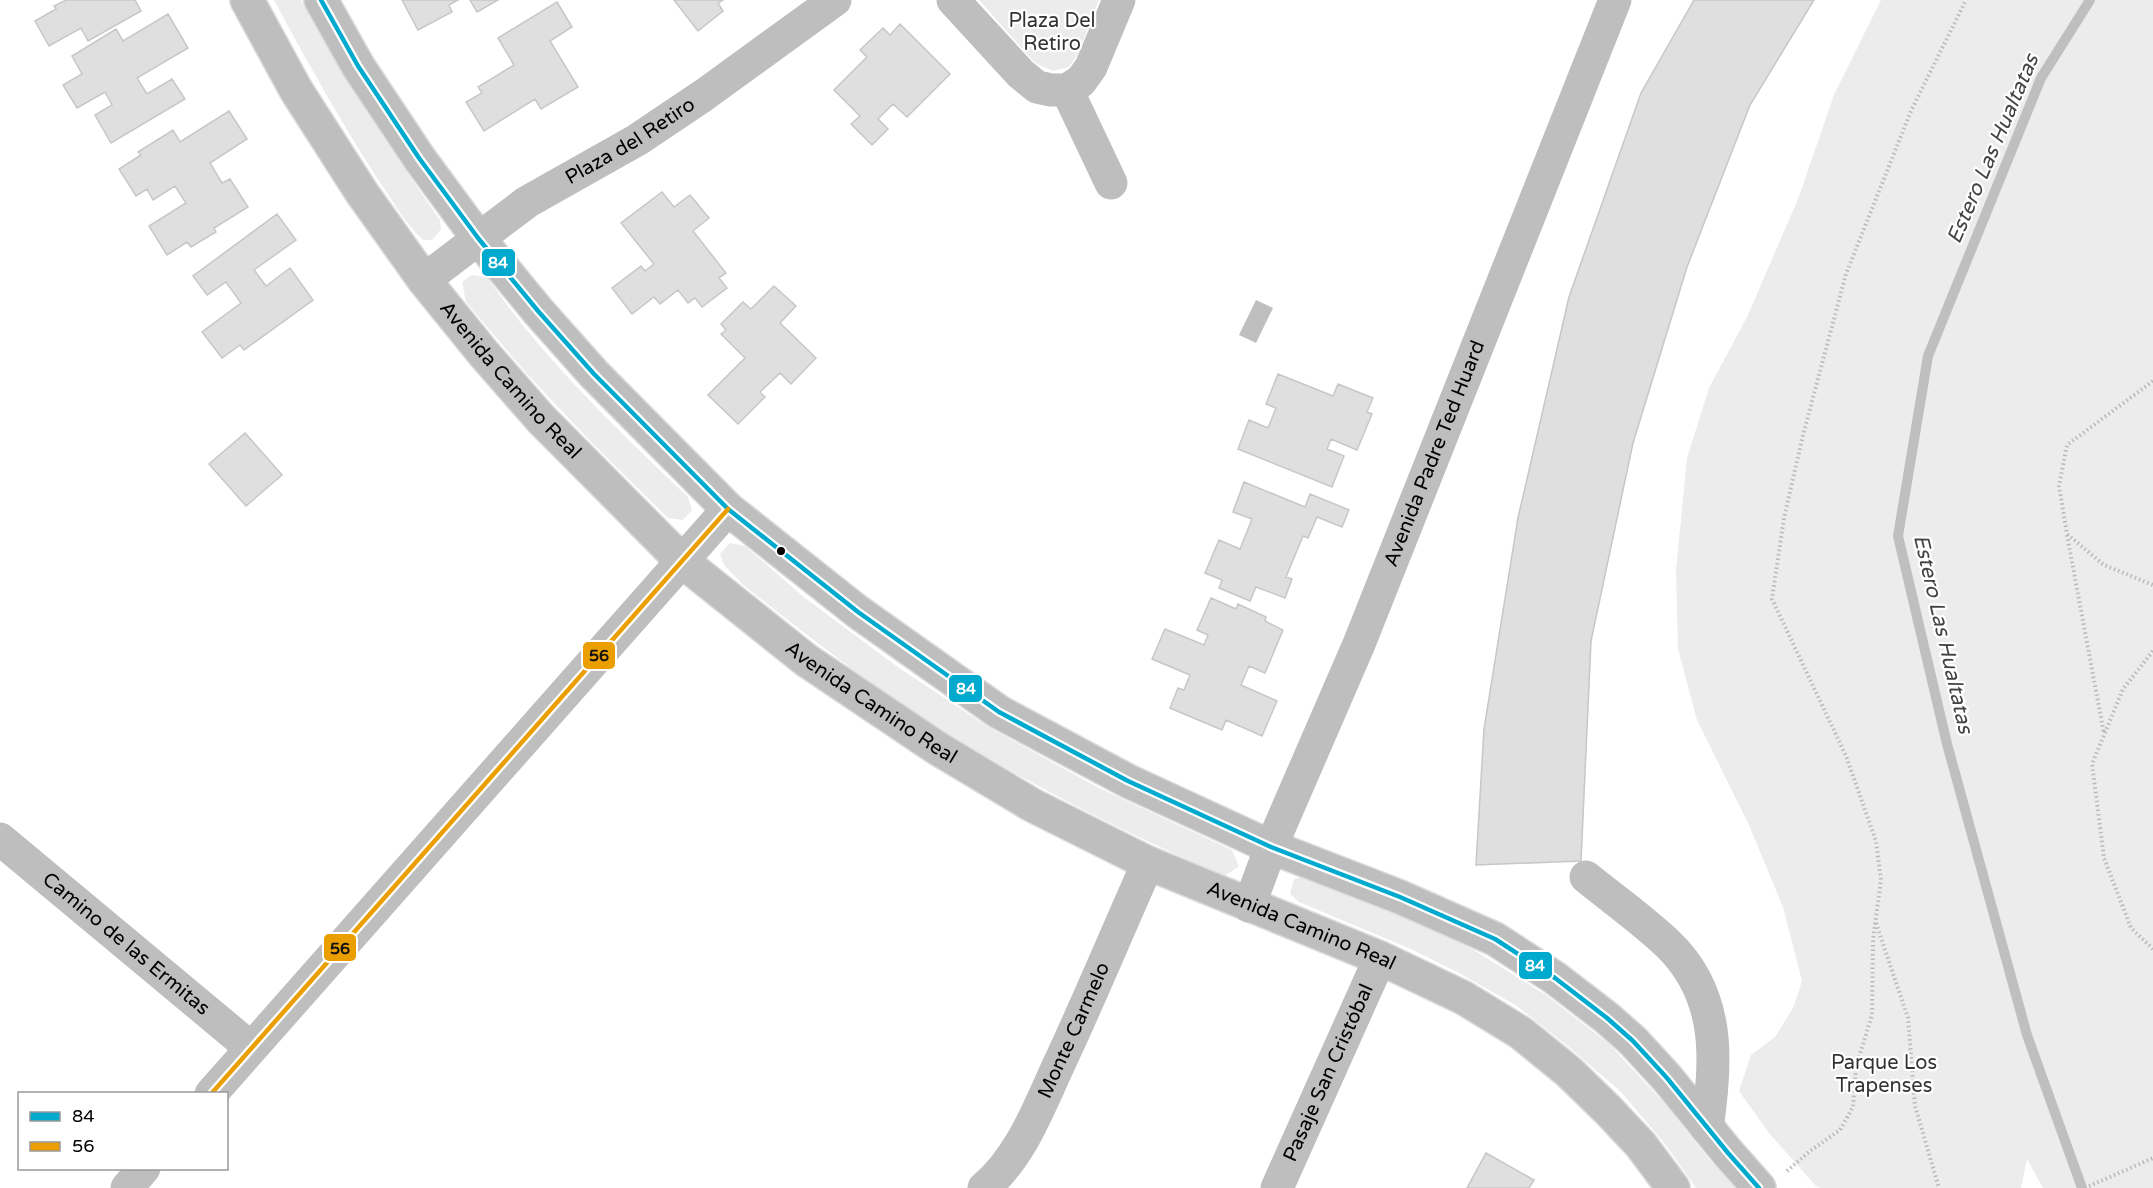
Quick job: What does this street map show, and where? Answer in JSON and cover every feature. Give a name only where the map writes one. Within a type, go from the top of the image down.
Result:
[{"type":"main road","name":"Avenida Camino Real","points":[[247,0],[296,90],[362,193],[424,280],[484,354],[541,418],[682,561],[806,660],[938,748],[1032,806],[1148,863],[1380,958],[1464,998],[1521,1033],[1569,1072],[1608,1110],[1641,1144],[1673,1188]]},
{"type":"main road","points":[[321,0],[358,66],[419,158],[478,238],[594,374],[728,509],[858,612],[999,712],[1128,781],[1271,847],[1401,897],[1496,939],[1555,978],[1633,1041],[1759,1188]]},
{"type":"main road","name":"Plaza del Retiro","points":[[424,280],[527,202],[637,140],[694,102],[835,0]]},
{"type":"main road","points":[[953,0],[1021,74],[1037,87],[1052,90],[1067,90],[1081,81],[1091,67],[1119,0]]},
{"type":"main road","name":"Avenida Padre Ted Huard","points":[[1249,906],[1271,847],[1359,645],[1615,0]]},
{"type":"main road","points":[[1067,90],[1111,183]]},
{"type":"main road","points":[[213,1092],[728,509]]},
{"type":"main road","name":"Camino de las Ermitas","points":[[0,839],[251,1048]]},
{"type":"main road","name":"Monte Carmelo","points":[[984,1188],[996,1178],[1030,1125],[1148,863]]},
{"type":"main road","points":[[1586,877],[1668,944],[1684,963],[1697,984],[1712,1032],[1714,1056],[1707,1128]]},
{"type":"main road","name":"Pasaje San Cristóbal","points":[[1277,1188],[1380,958]]},
{"type":"main road","points":[[127,1188],[142,1170]]},
{"type":"path","points":[[1787,1171],[1840,1130],[1853,1107],[1856,1067],[1872,1015],[1873,940],[1881,880],[1876,841],[1846,756],[1772,598],[1784,518],[1845,274],[1911,111],[1966,0]]},
{"type":"path","points":[[2104,735],[2059,486],[2067,445],[2153,381]]},
{"type":"path","points":[[2067,534],[2104,566],[2153,585]]},
{"type":"path","points":[[2153,651],[2123,689],[2092,764],[2104,858],[2131,928],[2153,949]]},
{"type":"path","points":[[1875,920],[1908,1018],[1915,1106],[1939,1188]]},
{"type":"path","points":[[2085,1188],[2153,1158]]},
{"type":"green space","points":[[274,0],[301,0],[367,112],[440,220],[441,229],[432,240],[423,240],[416,233],[377,178]]},
{"type":"green space","name":"Plaza Del Retiro","points":[[979,0],[1099,0],[1078,54],[1069,67],[1053,71],[1035,63]]},
{"type":"green space","name":"Parque Los Trapenses","points":[[1881,0],[2153,0],[2153,1188],[2043,1188],[2027,1159],[2021,1188],[1821,1188],[1815,1185],[1769,1133],[1739,1091],[1751,1055],[1775,1037],[1793,1008],[1802,981],[1783,907],[1749,825],[1697,720],[1678,649],[1676,570],[1687,458],[1709,388],[1747,317],[1798,199],[1834,95]]},
{"type":"green space","points":[[472,275],[487,277],[556,365],[688,497],[692,510],[683,520],[668,518],[592,443],[527,374],[466,302],[462,282]]},
{"type":"green space","points":[[730,543],[745,546],[805,598],[899,668],[990,728],[1099,788],[1232,850],[1239,866],[1225,876],[1137,836],[1007,769],[924,719],[848,666],[742,584],[724,565],[720,554]]},
{"type":"green space","points":[[1306,876],[1429,926],[1477,952],[1546,995],[1609,1044],[1665,1104],[1735,1188],[1696,1188],[1665,1144],[1621,1092],[1517,1006],[1413,950],[1299,902],[1290,894],[1294,879]]},
{"type":"shaded area","points":[[1256,300],[1273,308],[1256,343],[1239,335]]},
{"type":"building","points":[[66,0],[135,0],[141,11],[88,41],[81,28],[49,46],[35,21],[56,9],[54,6]]},
{"type":"building","points":[[402,0],[458,0],[449,5],[452,12],[418,30]]},
{"type":"building","points":[[470,0],[498,0],[477,12]]},
{"type":"building","points":[[674,0],[723,0],[718,3],[723,11],[698,31]]},
{"type":"building","points":[[1694,0],[1814,0],[1750,105],[1687,267],[1633,443],[1591,641],[1581,861],[1476,865],[1484,729],[1518,518],[1569,297],[1641,93]]},
{"type":"building","points":[[557,2],[572,27],[550,41],[578,87],[541,109],[535,99],[484,131],[466,102],[482,93],[478,87],[514,65],[498,38]]},
{"type":"building","points":[[168,14],[188,48],[137,78],[147,94],[172,79],[185,99],[111,143],[95,115],[112,105],[105,92],[77,108],[63,85],[82,74],[72,56],[116,29],[123,41]]},
{"type":"building","points":[[900,24],[950,74],[907,117],[893,104],[878,119],[888,129],[872,145],[851,124],[860,116],[834,90],[867,57],[860,50],[883,28],[890,35]]},
{"type":"building","points":[[229,111],[247,139],[210,163],[222,183],[230,179],[248,207],[214,228],[216,232],[191,247],[187,242],[167,255],[149,226],[186,203],[175,186],[153,200],[147,189],[136,196],[119,169],[141,155],[138,152],[173,130],[180,142]]},
{"type":"building","points":[[662,192],[674,207],[690,195],[709,218],[693,231],[726,273],[719,278],[727,288],[702,307],[695,298],[688,303],[678,290],[660,304],[654,297],[632,314],[612,288],[641,266],[645,271],[654,264],[621,223]]},
{"type":"building","points":[[277,214],[296,240],[254,270],[266,286],[290,268],[313,300],[244,350],[240,345],[222,358],[202,332],[241,303],[226,282],[207,295],[193,276]]},
{"type":"building","points":[[774,286],[796,306],[780,323],[816,358],[791,384],[780,373],[760,392],[765,397],[738,424],[708,395],[745,358],[721,334],[726,330],[721,324],[743,302],[751,309]]},
{"type":"building","points":[[1278,374],[1333,396],[1338,384],[1373,398],[1367,412],[1372,414],[1357,450],[1331,439],[1327,449],[1344,456],[1332,487],[1238,449],[1249,420],[1268,428],[1276,408],[1266,404]]},
{"type":"building","points":[[245,433],[282,475],[246,506],[209,464]]},
{"type":"building","points":[[1244,482],[1305,507],[1310,494],[1349,510],[1342,527],[1317,517],[1308,538],[1303,536],[1286,577],[1292,579],[1285,598],[1256,587],[1250,601],[1219,588],[1222,580],[1205,573],[1219,540],[1240,549],[1252,519],[1233,512]]},
{"type":"building","points":[[1211,598],[1236,609],[1238,604],[1266,617],[1265,621],[1283,630],[1265,673],[1249,666],[1241,685],[1277,701],[1262,736],[1226,720],[1222,730],[1170,708],[1178,688],[1184,690],[1190,675],[1152,659],[1165,629],[1204,645],[1208,635],[1197,630]]},
{"type":"building","points":[[1486,1153],[1534,1180],[1529,1188],[1467,1188]]},
{"type":"waterway","name":"Estero Las Hualtatas","points":[[2082,1188],[2027,1035],[1947,744],[1898,536],[1928,356],[2041,78],[2090,0]]},
{"type":"transit line","name":"84","points":[[321,0],[358,66],[419,158],[478,238],[594,374],[728,509],[858,612],[999,712],[1128,781],[1271,847],[1400,897],[1495,939],[1555,978],[1633,1041],[1759,1188]]},
{"type":"transit line","name":"56","points":[[213,1092],[728,509]]}]
